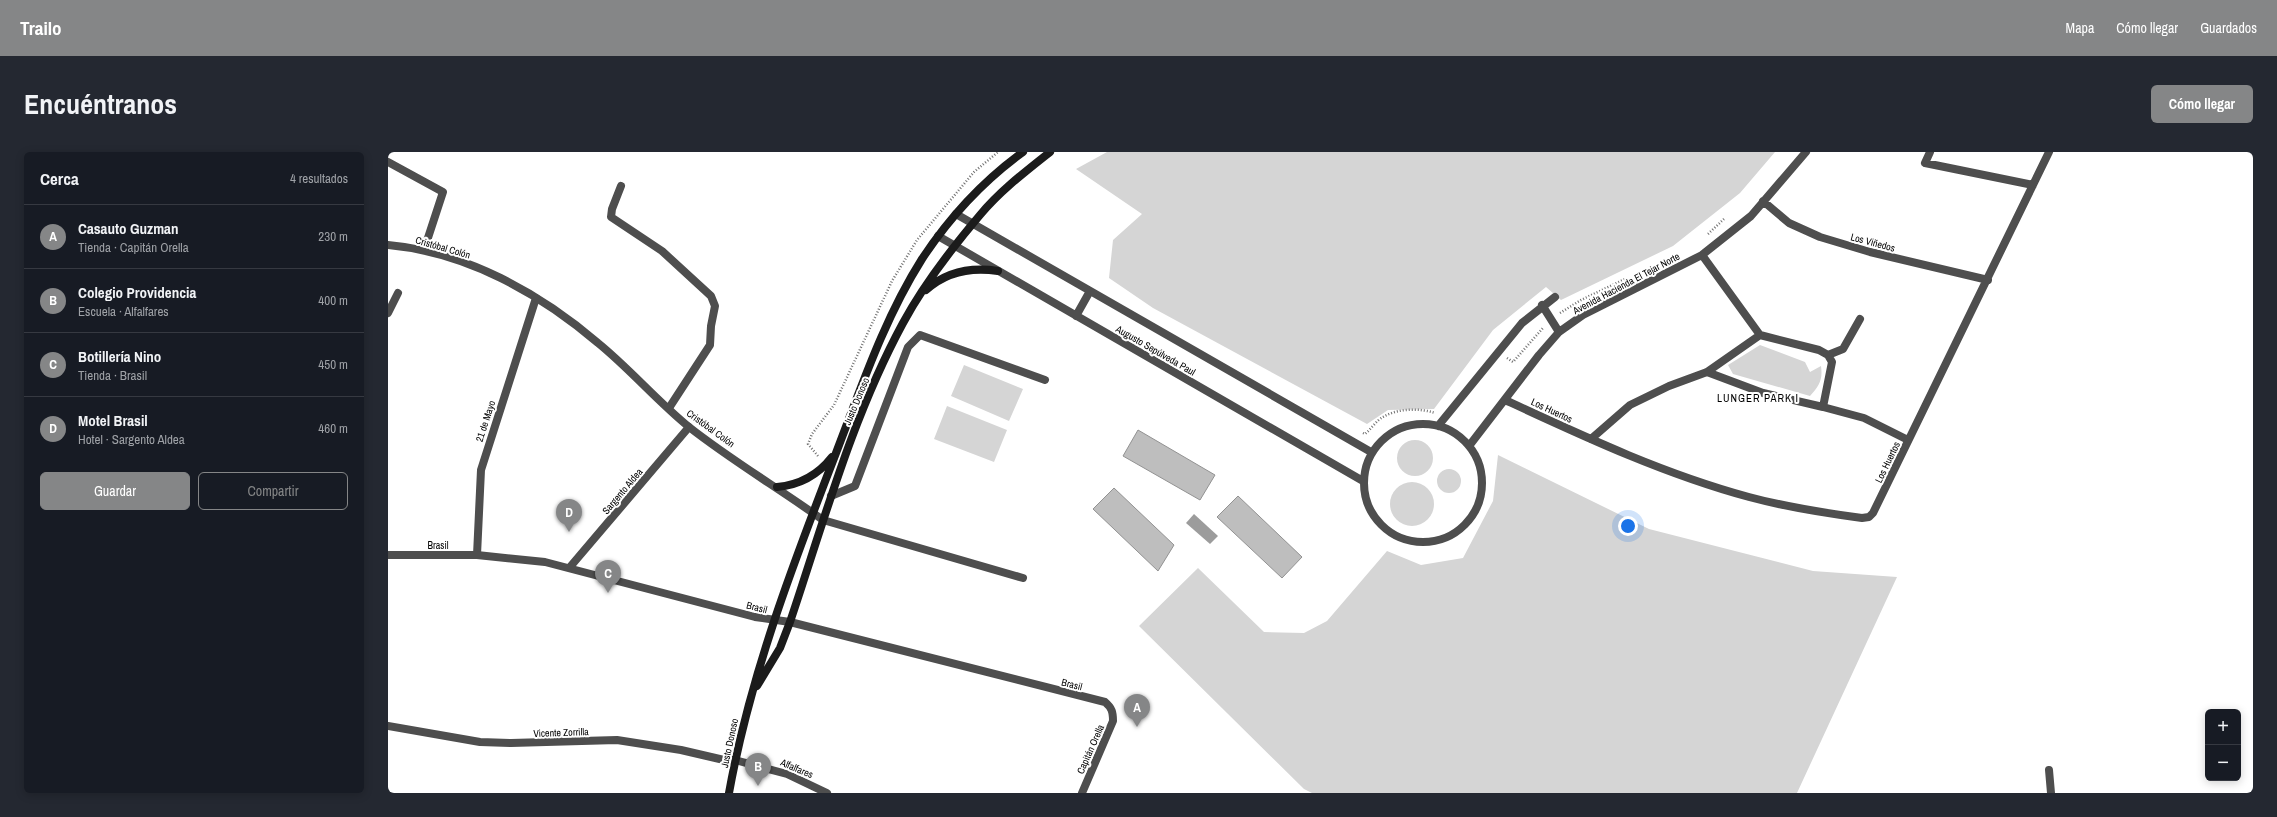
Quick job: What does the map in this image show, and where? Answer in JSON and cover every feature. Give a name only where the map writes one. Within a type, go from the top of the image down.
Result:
[{"type":"main road","name":"Justo Donoso","points":[[729,793],[735,760],[750,698],[774,621],[813,513],[897,302],[909,280],[938,236],[964,204],[986,182],[1023,152]]},
{"type":"main road","name":"Justo Donoso","points":[[750,698],[780,648],[790,622],[831,496],[860,416],[881,368],[904,322],[919,295],[973,224],[1005,190],[1050,152]]},
{"type":"main road","points":[[919,295],[937,282],[955,273],[976,269],[998,271]]},
{"type":"main road","points":[[777,487],[800,482],[818,472],[832,458],[840,443]]},
{"type":"street","name":"Avenida Hacienda El Tejar Norte","points":[[1469,446],[1559,332],[1583,315],[1702,255],[1751,216],[1806,152]]},
{"type":"street","points":[[1930,152],[1925,163],[2033,185]]},
{"type":"street","name":"Los Huertos","points":[[1505,400],[1650,465],[1749,497],[1804,510],[1862,518],[1869,517],[1873,513],[1988,280],[2049,152]]},
{"type":"street","points":[[388,162],[443,192],[424,250]]},
{"type":"street","points":[[621,186],[612,209],[611,217],[662,251],[711,296],[715,306],[710,326],[710,345],[669,408]]},
{"type":"street","name":"Los Viñedos","points":[[1763,201],[1789,223],[1820,236],[1870,252],[1988,280]]},
{"type":"street","name":"Augusto Sepúlveda Paul","points":[[956,214],[1371,452]]},
{"type":"street","name":"Augusto Sepúlveda Paul","points":[[938,236],[1364,481]]},
{"type":"street","name":"Cristóbal Colón","points":[[388,246],[424,250],[468,264],[536,298],[565,315],[599,343],[689,427],[823,520],[1023,578]]},
{"type":"street","points":[[1702,255],[1760,335],[1819,350],[1828,355],[1832,362],[1823,407]]},
{"type":"street","points":[[1076,316],[1090,291]]},
{"type":"street","points":[[388,313],[398,293]]},
{"type":"street","points":[[1438,426],[1498,350],[1522,323],[1542,305],[1555,297]]},
{"type":"street","name":"21 de Mayo","points":[[478,555],[481,470],[536,298]]},
{"type":"street","points":[[1542,305],[1559,332]]},
{"type":"street","points":[[1828,355],[1843,349],[1860,319]]},
{"type":"street","points":[[831,496],[855,486],[908,347],[920,335],[1045,380]]},
{"type":"street","points":[[1591,439],[1630,405],[1669,386],[1707,372],[1760,335]]},
{"type":"street","points":[[1707,372],[1763,393],[1864,418],[1908,440]]},
{"type":"street","points":[[1420,424],[1438,426],[1455,434],[1469,446],[1480,468],[1482,480],[1480,499],[1472,516],[1460,532],[1440,540],[1420,543],[1400,538],[1382,527],[1370,511],[1363,492],[1364,471],[1371,452],[1385,437],[1401,428],[1420,424]]},
{"type":"street","name":"Sargento Aldea","points":[[570,568],[689,427]]},
{"type":"street","name":"Brasil","points":[[388,555],[478,555],[524,559],[570,568],[774,621],[790,622],[1105,702],[1110,706],[1113,713]]},
{"type":"street","name":"Capitán Orella","points":[[1082,793],[1111,728],[1113,713]]},
{"type":"street","name":"Vicente Zorrilla","points":[[388,726],[480,742],[511,743],[617,740],[681,750],[724,760],[735,760]]},
{"type":"street","name":"Alfalfares","points":[[735,760],[787,774],[827,793]]},
{"type":"street","points":[[2049,770],[2051,793]]},
{"type":"path","points":[[952,196],[964,204]]},
{"type":"path","points":[[1704,237],[1724,219]]},
{"type":"path","points":[[1498,350],[1513,362],[1550,319],[1581,300],[1628,278]]},
{"type":"path","points":[[1359,431],[1365,434],[1383,417],[1404,410],[1424,409],[1437,413]]},
{"type":"shaded area","points":[[1107,152],[1775,152],[1740,193],[1673,246],[1561,300],[1546,287],[1493,330],[1434,409],[1388,410],[1367,424],[1153,308],[1109,278],[1113,240],[1142,214],[1076,169]]},
{"type":"shaded area","points":[[1760,345],[1805,362],[1810,372],[1821,366],[1820,382],[1810,396],[1733,374],[1728,365]]},
{"type":"shaded area","points":[[964,365],[1023,389],[1009,421],[951,396]]},
{"type":"shaded area","points":[[947,406],[1007,430],[994,462],[934,439]]},
{"type":"shaded area","points":[[1415,440],[1428,445],[1433,458],[1428,471],[1415,476],[1402,471],[1397,458],[1402,445]]},
{"type":"shaded area","points":[[1498,455],[1649,529],[1813,571],[1897,577],[1797,793],[1312,793],[1304,789],[1139,626],[1198,568],[1264,632],[1304,633],[1327,621],[1387,551],[1421,565],[1463,558],[1493,501]]},
{"type":"shaded area","points":[[1449,469],[1458,472],[1461,481],[1458,490],[1449,493],[1440,490],[1437,481],[1440,472]]},
{"type":"shaded area","points":[[1412,482],[1424,486],[1430,492],[1434,504],[1430,516],[1424,522],[1412,526],[1400,522],[1394,516],[1390,504],[1394,492],[1400,486]]},
{"type":"shaded area","points":[[1194,514],[1218,536],[1210,544],[1186,523]]},
{"type":"building","points":[[1138,430],[1215,475],[1200,500],[1123,456]]},
{"type":"building","points":[[1114,488],[1174,545],[1158,571],[1093,509]]},
{"type":"building","points":[[1238,496],[1302,557],[1282,578],[1217,517]]},
{"type":"place","name":"Motel Brasil","points":[[569,532]]},
{"type":"place","name":"Botillería Nino","points":[[608,593]]},
{"type":"place","name":"Casauto Guzman","points":[[1137,727]]},
{"type":"place","name":"Colegio Providencia","points":[[758,786]]},
{"type":"district","name":"LUNGER PARK I","points":[[1758,398]]}]
